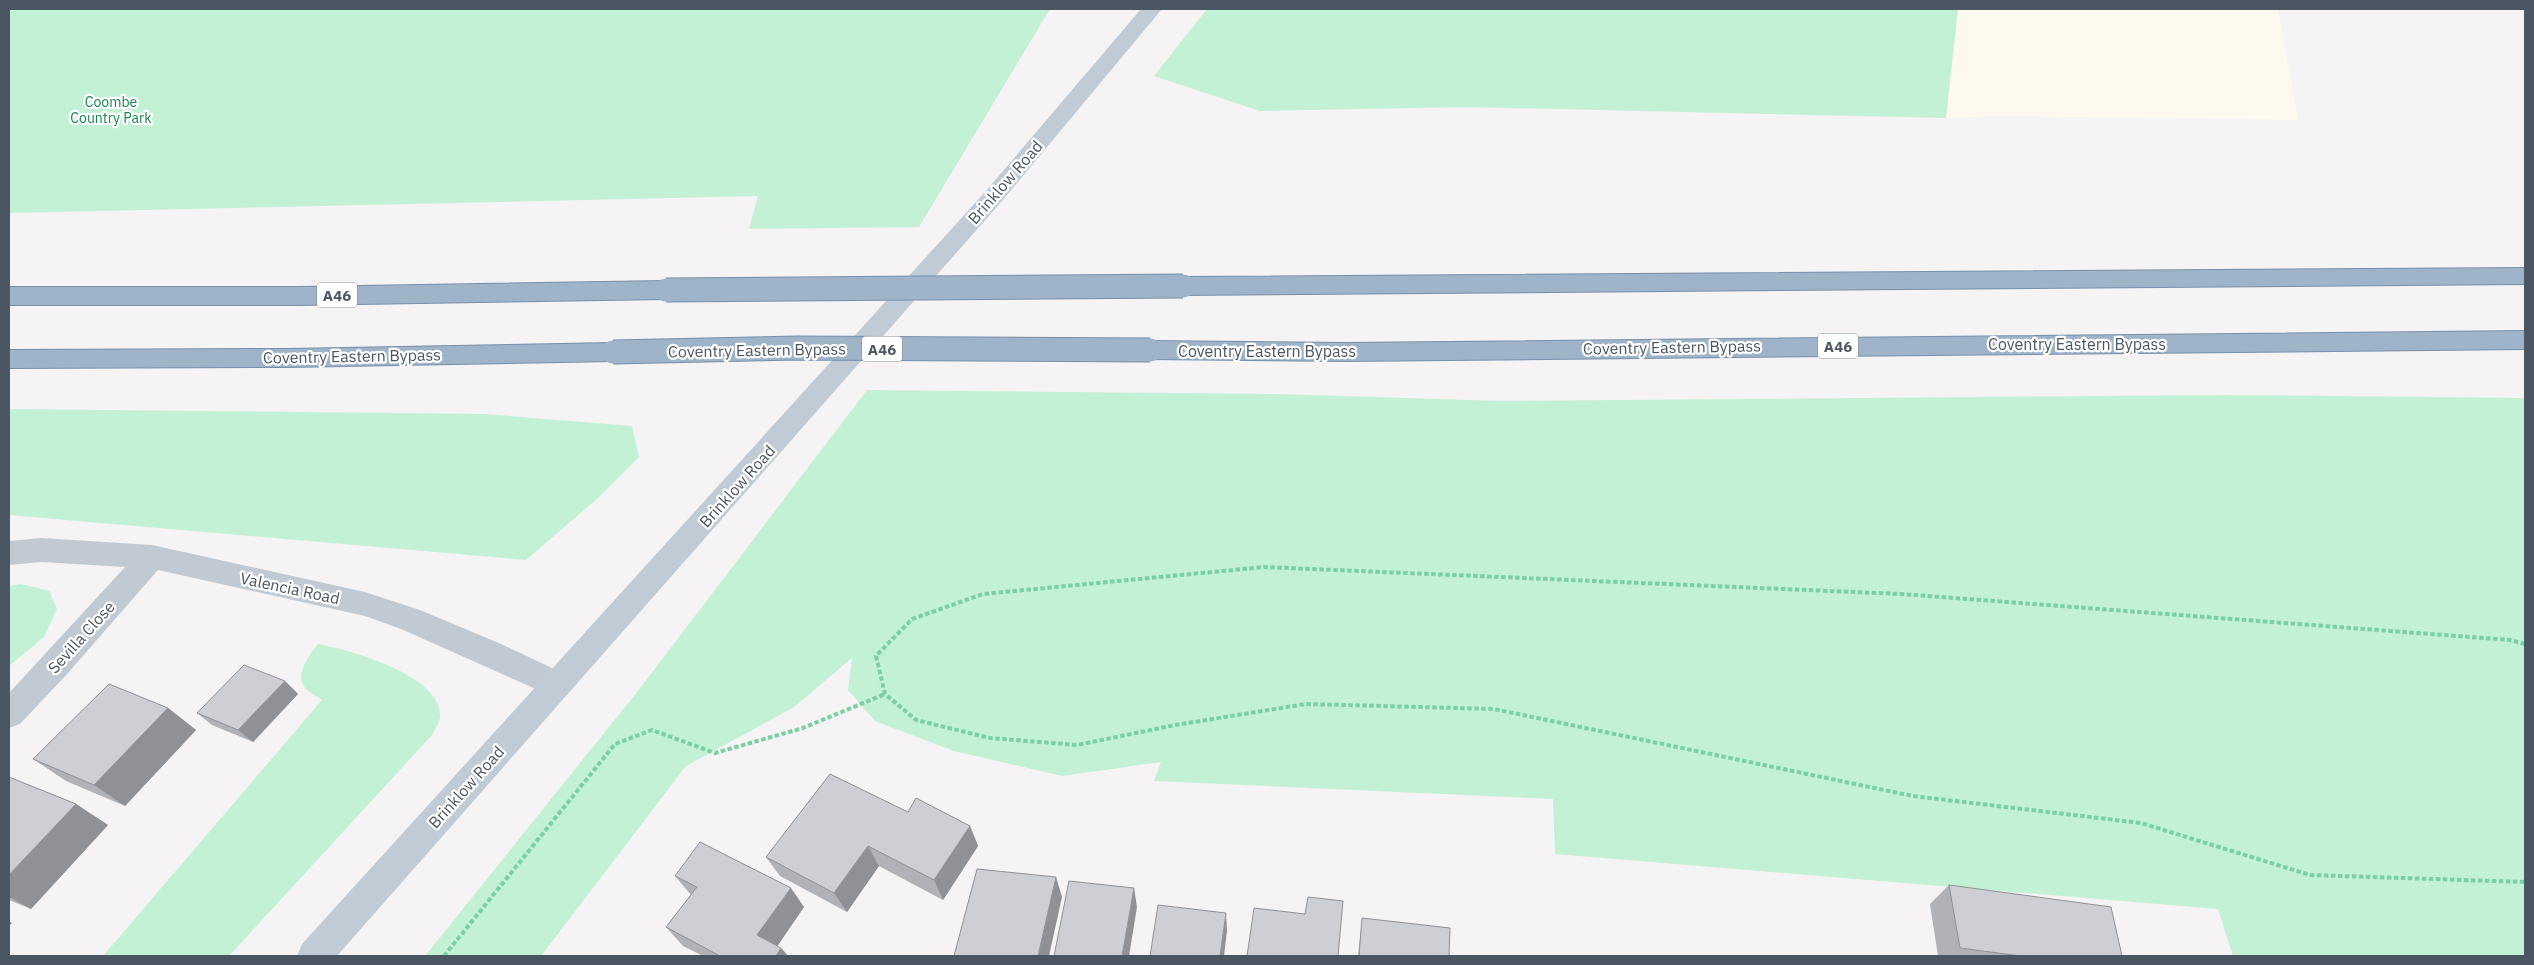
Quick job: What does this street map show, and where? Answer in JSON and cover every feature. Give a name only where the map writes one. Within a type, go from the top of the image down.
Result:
[{"type":"highway","name":"A46","points":[[9,296],[299,296],[666,290],[2525,276]]},
{"type":"highway","name":"Coventry Eastern Bypass","points":[[9,359],[288,358],[798,348],[1346,352],[2525,340]]},
{"type":"main road","name":"Brinklow Road","points":[[314,956],[994,196],[1152,9]]},
{"type":"street","name":"Valencia Road","points":[[9,552],[41,550],[152,557],[366,604],[410,619],[490,653],[556,685]]},
{"type":"street","name":"Sevilla Close","points":[[9,714],[57,664],[152,557]]},
{"type":"path","points":[[2525,644],[2510,640],[1901,594],[1264,567],[983,594],[912,619],[876,656],[885,694],[916,720],[990,738],[1077,745],[1175,725],[1306,704],[1494,709],[1913,796],[2141,824],[2310,875],[2525,882]]},
{"type":"path","points":[[444,956],[615,744],[652,730],[715,753],[803,728],[885,694]]},
{"type":"shaded area","points":[[1958,9],[2278,9],[2298,120],[1996,116],[1946,118]]},
{"type":"green space","name":"Coombe Country Park","points":[[9,9],[1050,9],[919,227],[749,229],[758,196],[9,213]]},
{"type":"green space","points":[[1207,9],[1958,9],[1946,118],[1465,107],[1260,111],[1154,76]]},
{"type":"green space","points":[[867,390],[1279,394],[1501,401],[2226,395],[2525,398],[2525,956],[2233,956],[2218,909],[1555,854],[1553,799],[1154,781],[1161,762],[1062,776],[954,751],[875,721],[848,690],[852,658],[794,707],[686,766],[541,956],[425,956],[641,687]]},
{"type":"green space","points":[[9,409],[484,414],[632,426],[639,457],[599,497],[526,560],[9,515]]},
{"type":"green space","points":[[21,584],[49,591],[57,609],[44,637],[9,666],[9,586]]},
{"type":"green space","points":[[318,644],[351,652],[392,667],[411,677],[427,689],[437,702],[440,717],[432,735],[229,956],[103,956],[322,700],[308,691],[301,680],[303,667]]},
{"type":"building","points":[[244,665],[285,681],[238,730],[197,713]]},
{"type":"building","points":[[109,684],[168,708],[94,785],[33,759]]},
{"type":"building","points":[[830,774],[908,812],[916,798],[970,826],[934,880],[868,846],[834,893],[766,857]]},
{"type":"building","points":[[9,777],[76,804],[9,875]]},
{"type":"building","points":[[700,842],[791,888],[757,935],[781,948],[776,956],[720,956],[666,927],[697,887],[675,876]]},
{"type":"building","points":[[977,869],[1056,877],[1038,956],[954,956]]},
{"type":"building","points":[[1069,881],[1134,888],[1122,956],[1054,956]]},
{"type":"building","points":[[1949,885],[2111,907],[2122,956],[2021,956],[1960,948]]},
{"type":"building","points":[[1308,897],[1343,901],[1338,956],[1247,956],[1254,908],[1305,914]]},
{"type":"building","points":[[1158,905],[1226,913],[1220,956],[1150,956]]},
{"type":"building","points":[[1362,918],[1450,928],[1449,956],[1359,956]]}]
